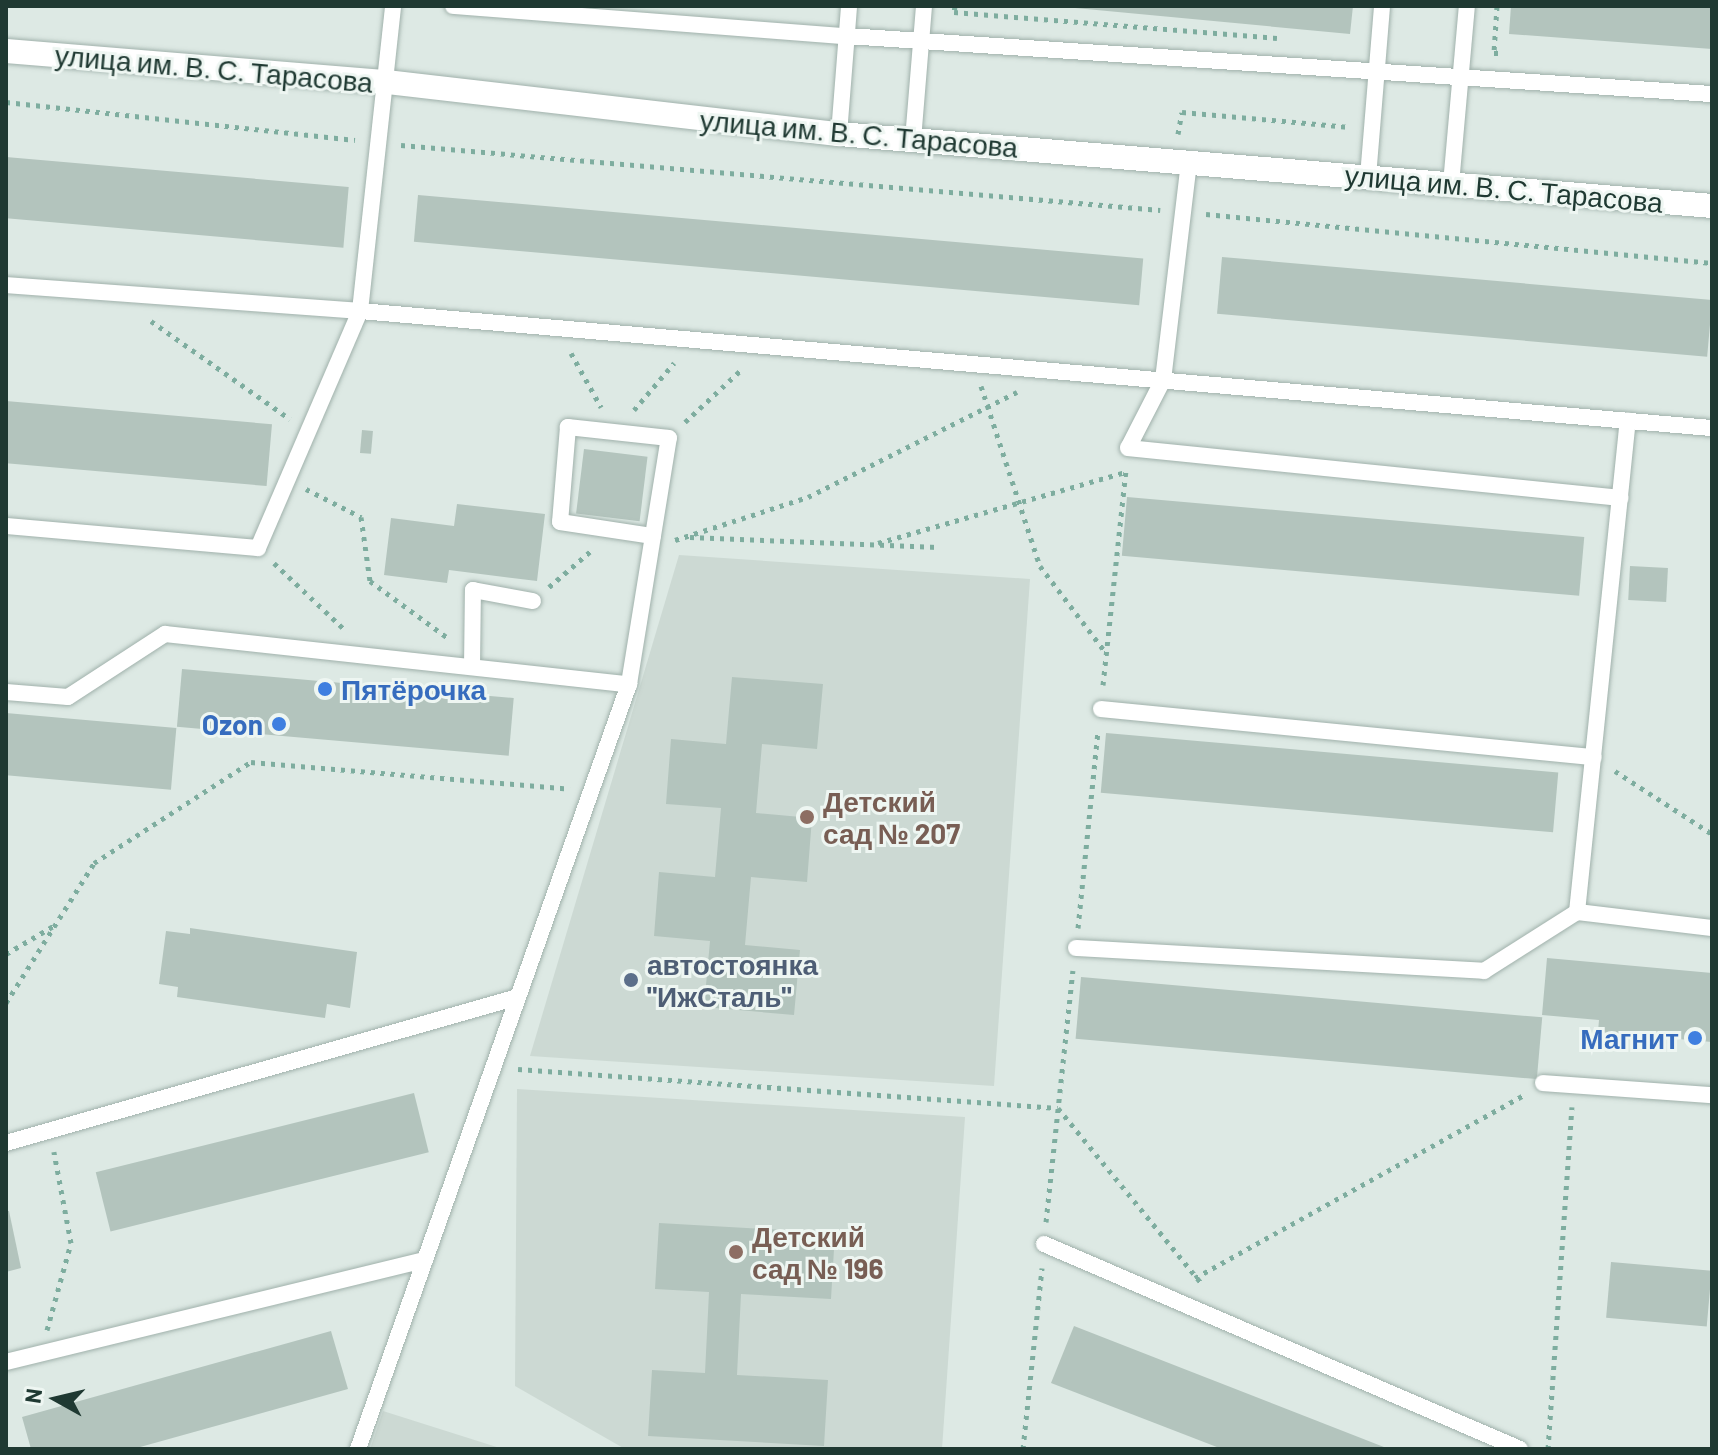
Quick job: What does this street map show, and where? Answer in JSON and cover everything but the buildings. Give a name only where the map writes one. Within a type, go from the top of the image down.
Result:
[{"type":"main road","name":"улица им. В. С. Тарасова","points":[[6,51],[387,82],[839,134],[1712,206]]},
{"type":"lane","points":[[6,526],[258,548],[360,311],[393,6]]},
{"type":"lane","points":[[453,6],[847,36],[1712,94]]},
{"type":"lane","points":[[839,134],[849,6]]},
{"type":"lane","points":[[913,140],[924,6]]},
{"type":"lane","points":[[1368,177],[1382,6]]},
{"type":"lane","points":[[1451,184],[1467,6]]},
{"type":"lane","points":[[1182,162],[1183,212],[1163,380],[1128,448],[1620,498]]},
{"type":"lane","points":[[6,285],[360,311],[1712,428]]},
{"type":"lane","points":[[1577,912],[1628,421]]},
{"type":"lane","points":[[358,1449],[629,684],[669,438],[568,427],[560,522],[615,530],[652,542]]},
{"type":"lane","points":[[472,667],[473,590],[533,601]]},
{"type":"lane","points":[[6,692],[68,697],[165,634],[629,684]]},
{"type":"lane","points":[[1101,709],[1594,757]]},
{"type":"lane","points":[[1076,948],[1484,971],[1577,912],[1712,928]]},
{"type":"lane","points":[[6,1143],[518,997]]},
{"type":"lane","points":[[1543,1083],[1712,1095]]},
{"type":"lane","points":[[1044,1244],[1520,1449]]},
{"type":"lane","points":[[6,1362],[425,1260]]},
{"type":"path","points":[[955,6],[954,12],[1286,39]]},
{"type":"path","points":[[1497,6],[1494,53],[1510,54]]},
{"type":"path","points":[[6,102],[380,143],[1183,212],[1712,263]]},
{"type":"path","points":[[1182,162],[1182,112],[1359,128]]},
{"type":"path","points":[[148,319],[308,432]]},
{"type":"path","points":[[557,328],[616,432],[694,340]]},
{"type":"path","points":[[669,438],[766,346]]},
{"type":"path","points":[[976,364],[986,407],[1040,566],[1106,653]]},
{"type":"path","points":[[652,542],[684,537],[808,497],[1057,371]]},
{"type":"path","points":[[873,544],[1125,472]]},
{"type":"path","points":[[288,479],[361,517],[370,581],[444,633],[472,667]]},
{"type":"path","points":[[533,601],[615,530]]},
{"type":"path","points":[[652,542],[684,537],[938,547]]},
{"type":"path","points":[[258,548],[373,657]]},
{"type":"path","points":[[1594,757],[1712,834]]},
{"type":"path","points":[[6,1003],[94,863],[251,762],[591,791]]},
{"type":"path","points":[[6,954],[56,924]]},
{"type":"path","points":[[493,1068],[1058,1108],[1205,1287]]},
{"type":"path","points":[[1164,1295],[1543,1083]]},
{"type":"path","points":[[1548,1449],[1573,1085]]},
{"type":"path","points":[[40,1354],[71,1243],[50,1130]]},
{"type":"shaded area","name":"Детский сад № 207","points":[[679,555],[1030,579],[994,1086],[530,1056]]},
{"type":"shaded area","name":"Детский сад № 196","points":[[517,1089],[965,1117],[942,1449],[625,1449],[515,1386]]},
{"type":"shaded area","points":[[383,1411],[503,1449],[370,1449]]},
{"type":"place","name":"Пятёрочка","points":[[325,689]]},
{"type":"place","name":"Ozon","points":[[279,724]]},
{"type":"place","name":"Детский сад № 207","points":[[807,817]]},
{"type":"place","name":"автостоянка \"ИжСталь\"","points":[[631,980]]},
{"type":"place","name":"Магнит","points":[[1695,1038]]},
{"type":"place","name":"Детский сад № 196","points":[[736,1252]]}]
